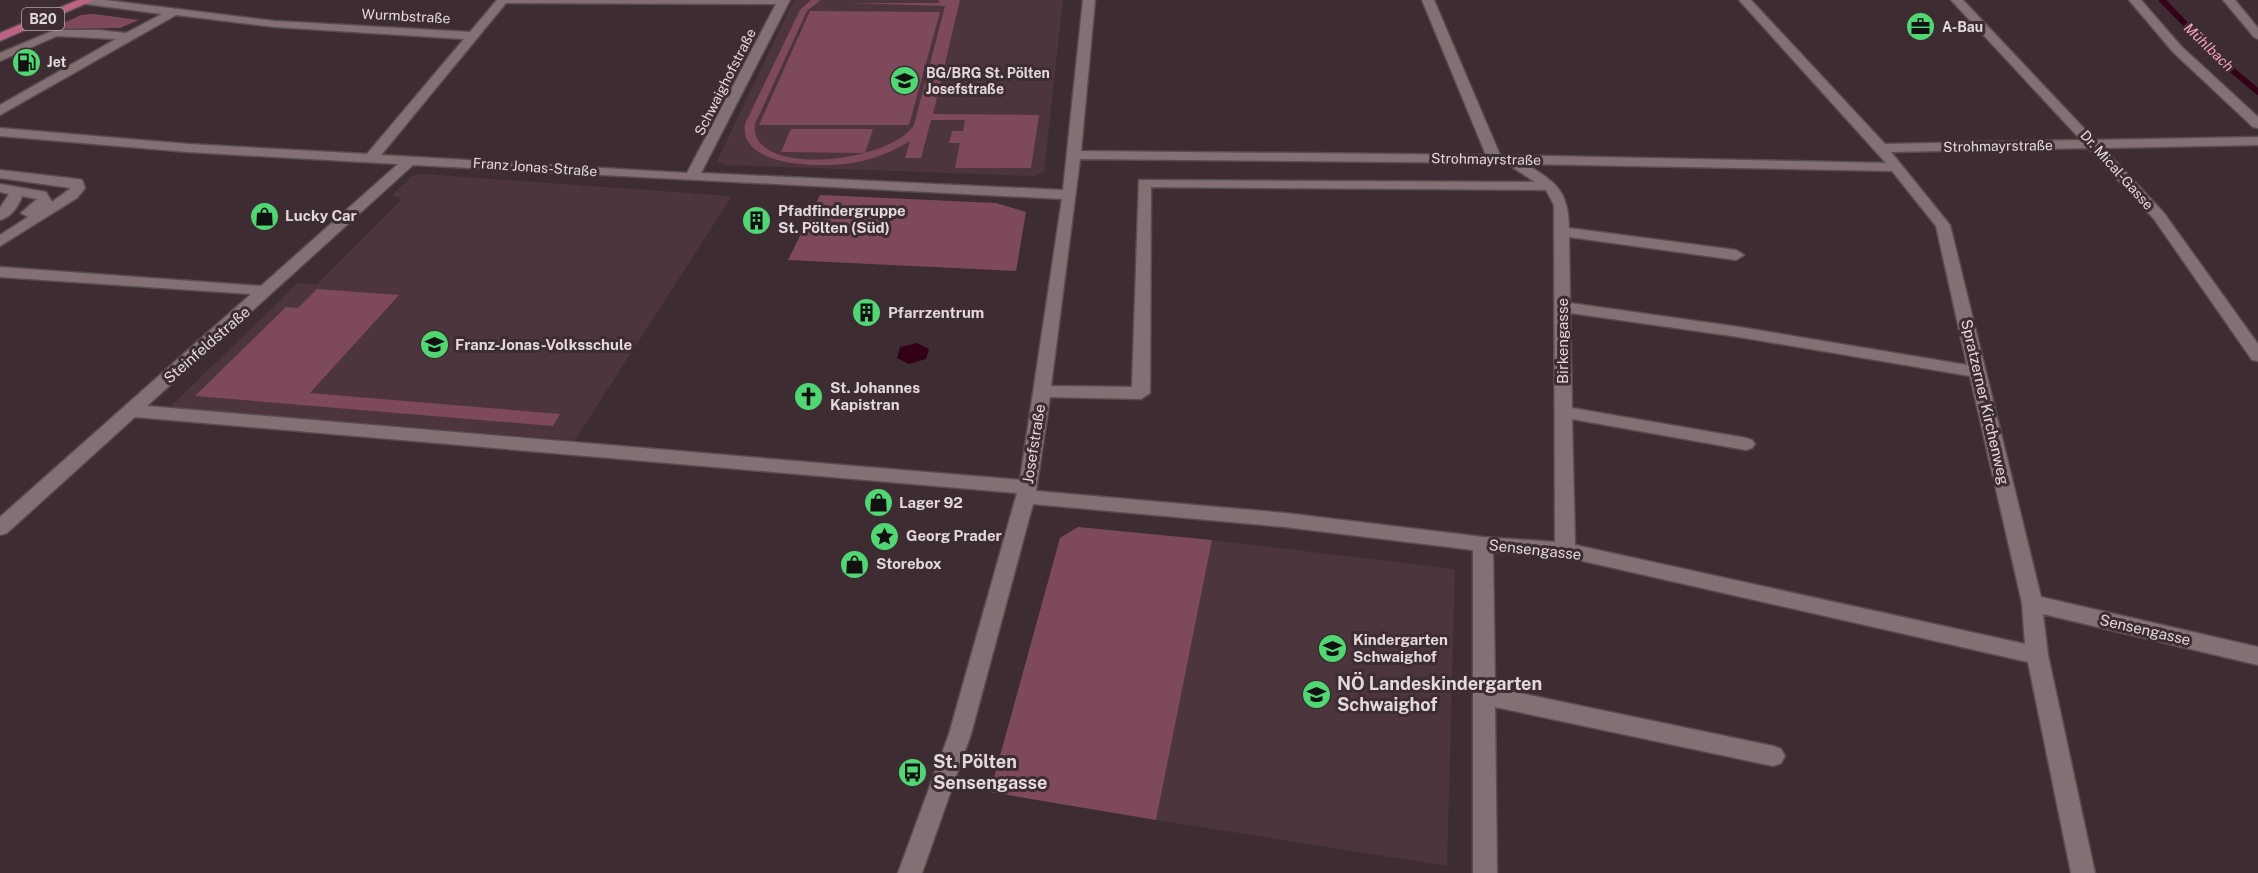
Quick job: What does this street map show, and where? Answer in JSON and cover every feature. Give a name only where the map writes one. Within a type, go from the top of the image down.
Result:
[{"type":"main road","name":"B20","points":[[0,38],[87,0]]},
{"type":"street","name":"Wurmbstraße","points":[[87,0],[275,24],[474,36]]},
{"type":"street","points":[[372,157],[503,0],[784,1]]},
{"type":"street","name":"Josefstraße","points":[[910,873],[960,734],[1026,492],[1043,391],[1070,195],[1089,0]]},
{"type":"street","points":[[1428,0],[1502,159],[1551,186]]},
{"type":"street","name":"Spratzerner Kirchenweg","points":[[1745,0],[1898,167],[1944,229],[2032,603],[2037,655],[2083,873]]},
{"type":"street","name":"Dr. Mical-Gasse","points":[[1958,0],[2094,144],[2158,216],[2258,356]]},
{"type":"street","points":[[2135,0],[2177,49],[2258,124]]},
{"type":"street","points":[[2229,0],[2258,35]]},
{"type":"street","name":"Schwaighofstraße","points":[[692,177],[784,1]]},
{"type":"street","points":[[4,105],[174,12]]},
{"type":"street","points":[[3,56],[55,33],[98,33],[127,37]]},
{"type":"street","name":"Franz Jonas-Straße","points":[[0,132],[188,148],[412,159],[692,177],[1070,195]]},
{"type":"street","name":"Strohmayrstraße","points":[[1881,148],[2258,141]]},
{"type":"street","name":"Strohmayrstraße","points":[[1074,155],[1502,159],[1898,167]]},
{"type":"street","points":[[1043,391],[1141,393],[1143,156]]},
{"type":"street","name":"Steinfeldstraße","points":[[0,528],[268,291],[412,159]]},
{"type":"street","points":[[0,174],[77,183],[78,188],[72,195],[0,242]]},
{"type":"street","points":[[1144,183],[1551,186]]},
{"type":"street","name":"Birkengasse","points":[[1551,186],[1560,198],[1565,550]]},
{"type":"street","points":[[0,188],[41,195],[46,201],[0,229]]},
{"type":"street","points":[[0,216],[13,203],[17,191]]},
{"type":"street","points":[[1561,231],[1736,255]]},
{"type":"street","points":[[0,272],[268,291]]},
{"type":"street","points":[[1562,307],[1739,332],[1978,372]]},
{"type":"street","name":"Sensengasse","points":[[132,411],[1026,492],[1483,544],[1565,550],[2037,655]]},
{"type":"street","points":[[1564,412],[1746,444]]},
{"type":"street","points":[[1483,544],[1487,873]]},
{"type":"street","name":"Sensengasse","points":[[2032,603],[2258,657]]},
{"type":"street","points":[[1484,695],[1773,756]]},
{"type":"shaded area","name":"BG/BRG St. Pölten Josefstraße","points":[[794,0],[1063,0],[1044,172],[1033,176],[724,165],[717,161]]},
{"type":"shaded area","points":[[811,0],[821,0],[807,11],[755,124],[759,141],[773,152],[796,158],[822,159],[851,156],[878,149],[900,138],[914,125],[945,6],[849,3],[940,3],[938,0],[960,0],[933,114],[1039,115],[1031,168],[955,168],[960,143],[949,143],[952,131],[963,131],[965,120],[931,120],[921,158],[905,158],[910,141],[869,159],[832,165],[791,163],[757,151],[747,139],[745,124],[800,10]]},
{"type":"shaded area","points":[[810,11],[940,12],[909,125],[759,125]]},
{"type":"shaded area","points":[[94,14],[139,20],[120,28],[50,29],[81,15]]},
{"type":"shaded area","points":[[791,129],[873,129],[865,153],[781,152]]},
{"type":"shaded area","name":"Franz-Jonas-Volksschule","points":[[423,174],[732,196],[575,440],[170,407],[298,283],[317,284],[402,199],[392,195],[412,176]]},
{"type":"shaded area","points":[[820,195],[996,203],[1026,212],[1016,271],[788,260]]},
{"type":"shaded area","points":[[317,289],[399,295],[310,393],[560,414],[553,426],[195,396],[286,307],[298,308]]},
{"type":"shaded area","points":[[917,343],[929,349],[926,359],[909,364],[897,358],[900,347]]},
{"type":"shaded area","points":[[1078,527],[1212,540],[1156,820],[990,792],[1060,538]]},
{"type":"shaded area","name":"NÖ Landeskindergarten Schwaighof","points":[[1212,540],[1455,569],[1447,866],[1156,820]]},
{"type":"waterway","name":"Mühlbach","points":[[2162,0],[2219,59],[2258,92]]},
{"type":"place","name":"A-Bau","points":[[1921,27]]},
{"type":"place","name":"Jet","points":[[26,62]]},
{"type":"place","name":"BG/BRG St. Pölten Josefstraße","points":[[905,81]]},
{"type":"place","name":"Lucky Car","points":[[264,216]]},
{"type":"place","name":"Pfadfindergruppe St. Pölten (Süd)","points":[[757,220]]},
{"type":"place","name":"Pfarrzentrum","points":[[867,313]]},
{"type":"place","name":"Franz-Jonas-Volksschule","points":[[434,345]]},
{"type":"place","name":"St. Johannes Kapistran","points":[[809,397]]},
{"type":"place","name":"Lager 92","points":[[878,503]]},
{"type":"place","name":"Georg Prader","points":[[885,536]]},
{"type":"place","name":"Storebox","points":[[855,564]]},
{"type":"place","name":"Kindergarten Schwaighof","points":[[1332,649]]},
{"type":"place","name":"NÖ Landeskindergarten Schwaighof","points":[[1316,694]]},
{"type":"place","name":"St. Pölten Sensengasse","points":[[912,772]]}]
